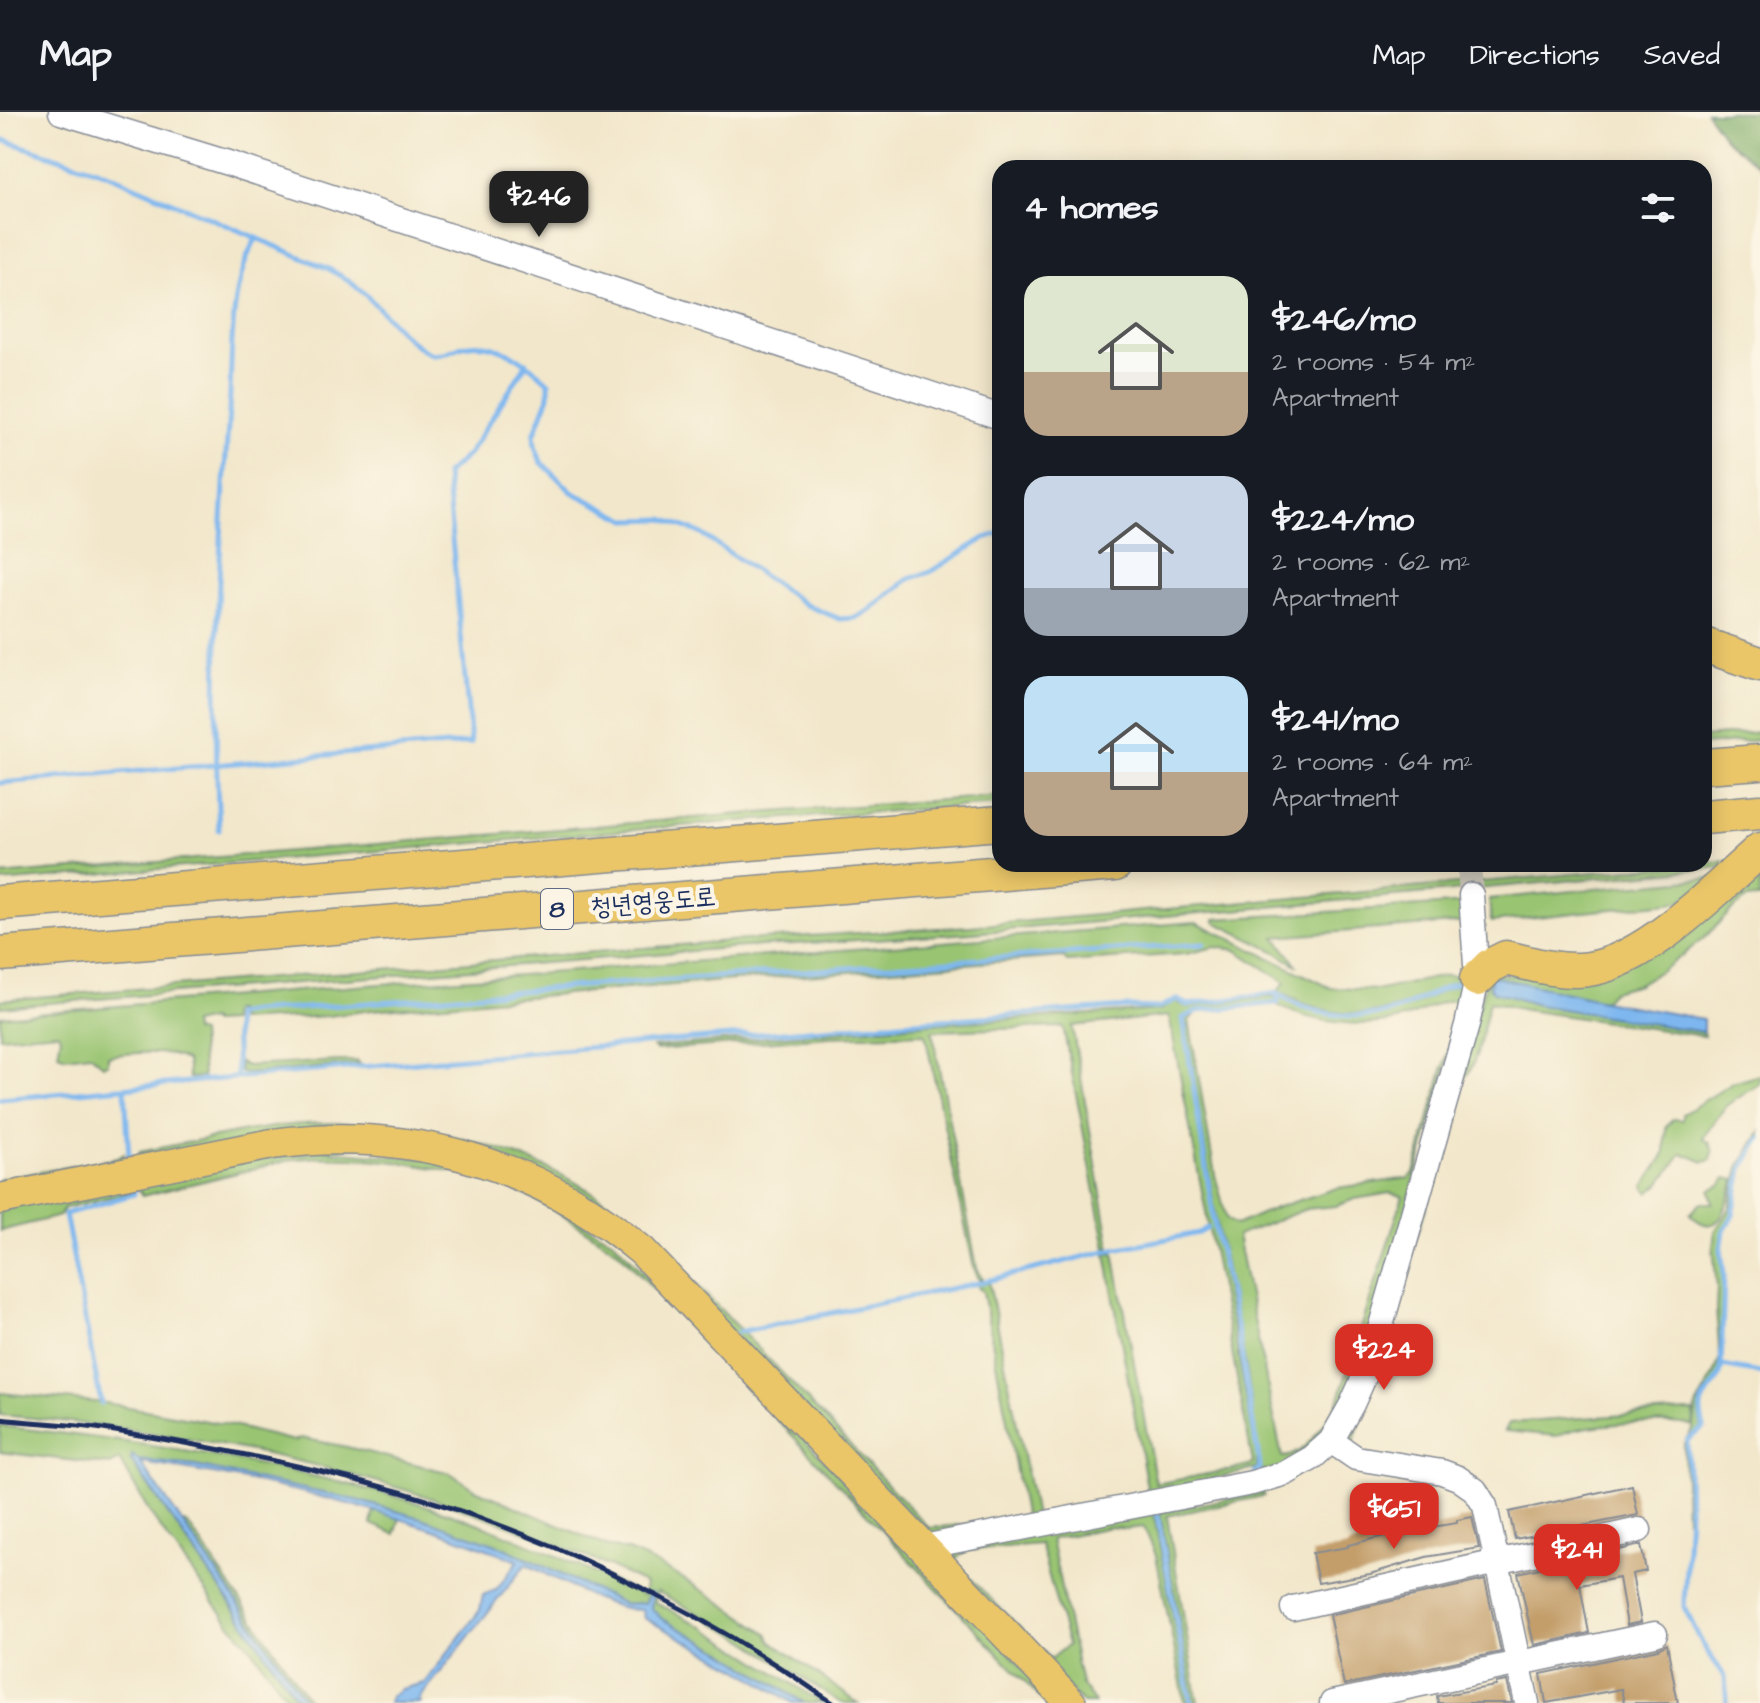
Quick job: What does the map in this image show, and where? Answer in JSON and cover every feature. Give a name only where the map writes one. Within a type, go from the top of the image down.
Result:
[{"type":"highway","points":[[1712,648],[1760,664]]},
{"type":"highway","points":[[1712,765],[1760,762]]},
{"type":"highway","points":[[1712,816],[1760,812]]},
{"type":"highway","name":"청년영웅도로","points":[[0,903],[992,824]]},
{"type":"highway","points":[[1477,979],[1490,966],[1506,958],[1545,967],[1580,970],[1612,963],[1669,930],[1760,850]]},
{"type":"highway","name":"청년영웅도로","points":[[0,954],[1016,872]]},
{"type":"main road","points":[[0,1199],[315,1138],[393,1141],[442,1150],[533,1180],[608,1224],[642,1251],[1071,1703]]},
{"type":"street","points":[[61,112],[228,163],[992,414]]},
{"type":"street","points":[[923,1547],[1252,1483],[1286,1473],[1312,1458],[1331,1441],[1370,1364],[1467,1025],[1477,979],[1471,895]]},
{"type":"street","points":[[1331,1441],[1356,1458],[1442,1472],[1475,1490],[1485,1506],[1527,1703]]},
{"type":"street","points":[[1293,1608],[1639,1530]]},
{"type":"street","points":[[1332,1703],[1655,1634]]},
{"type":"green space","points":[[1706,112],[1760,112],[1760,166],[1725,138]]},
{"type":"green space","points":[[1760,732],[1760,740],[1712,744],[1712,736]]},
{"type":"green space","points":[[992,797],[992,804],[743,821],[0,882],[0,875]]},
{"type":"green space","points":[[1724,861],[1723,867],[1712,868],[1712,862]]},
{"type":"green space","points":[[1597,872],[1666,872],[972,933],[729,948],[0,1007],[0,1000],[729,941],[971,926]]},
{"type":"green space","points":[[1744,873],[1760,873],[1760,898],[1746,899],[1668,966],[1638,984],[1612,991],[1603,1001],[1491,977],[1495,992],[1538,1004],[1703,1032],[1704,1036],[1489,1002],[1473,1065],[1463,1079],[1442,1158],[1397,1297],[1393,1329],[1352,1448],[1343,1442],[1489,974],[1557,976]]},
{"type":"green space","points":[[1721,877],[1678,902],[1491,922],[1489,899]]},
{"type":"green space","points":[[1467,903],[1466,922],[1275,937],[1298,966],[1215,922],[1215,919]]},
{"type":"green space","points":[[1196,922],[1331,988],[1380,990],[1447,975],[1470,978],[1390,1010],[1340,1013],[1292,999],[1278,991],[1285,982],[1236,950],[1215,947],[1186,954],[1067,962],[1064,957],[734,980],[329,1016],[239,1021],[237,1011],[232,1011],[231,1022],[212,1023],[211,1020],[193,1024],[194,1031],[200,1033],[203,1077],[189,1078],[187,1061],[170,1055],[137,1053],[108,1056],[108,1064],[103,1065],[90,1054],[66,1057],[58,1054],[61,1036],[58,1032],[0,1037],[0,1016]]},
{"type":"green space","points":[[1471,982],[1362,1363],[1335,1427],[1282,1469],[1261,1471],[1247,1372],[1216,1220],[1185,1018],[1197,1012],[1189,1020],[1215,1175],[1227,1219],[1236,1225],[1275,1208],[1337,1188],[1409,1178],[1414,1173],[1457,1019],[1458,1000],[1390,1021],[1339,1023],[1289,1011],[1276,1004],[1279,1004],[1278,996],[1307,1010],[1324,1014],[1376,1016],[1407,1008],[1462,983]],"holes":[[[1390,1193],[1403,1196],[1340,1395],[1309,1443],[1282,1457],[1237,1236],[1306,1209],[1336,1206]]]},
{"type":"green space","points":[[1276,996],[1276,1002],[1197,1010],[1182,1017],[1213,1222],[1257,1468],[1039,1521],[928,1534],[646,1243],[423,1138],[0,1193],[0,1179],[118,1158],[124,1154],[124,1159],[136,1159],[140,1152],[235,1133],[307,1124],[403,1127],[439,1133],[510,1153],[576,1183],[636,1225],[929,1528],[1025,1519],[983,1292],[977,1285],[989,1282],[1035,1516],[1148,1493],[1106,1254],[1114,1252],[1156,1484],[1253,1463],[1169,1016],[1072,1026],[1110,1246],[1106,1248],[1063,1027],[932,1031],[977,1268],[983,1279],[979,1279],[974,1268],[925,1034],[829,1037],[656,1050],[653,1047],[930,1024],[1160,1010],[1175,1001],[1187,1007]]},
{"type":"green space","points":[[357,1061],[360,1064],[240,1072],[240,1062],[246,1066]]},
{"type":"green space","points":[[1760,1075],[1760,1084],[1727,1105],[1705,1135],[1703,1139],[1709,1142],[1713,1151],[1711,1160],[1704,1162],[1682,1153],[1660,1184],[1649,1193],[1644,1186],[1665,1154],[1666,1127],[1673,1119],[1683,1120],[1683,1114],[1733,1083]]},
{"type":"green space","points":[[1760,1132],[1741,1168],[1732,1214],[1723,1230],[1720,1249],[1723,1275],[1720,1370],[1701,1401],[1702,1427],[1686,1441],[1686,1520],[1684,1443],[1694,1427],[1696,1406],[1714,1375],[1720,1357],[1713,1247],[1715,1231],[1730,1208],[1739,1167]]},
{"type":"green space","points":[[302,1149],[427,1159],[521,1188],[615,1242],[1057,1703],[1045,1703],[618,1251],[540,1202],[514,1190],[453,1172],[386,1161],[294,1159],[142,1196],[140,1190],[133,1187],[130,1192],[64,1208],[60,1216],[0,1231],[0,1208]]},
{"type":"green space","points":[[1726,1178],[1735,1180],[1725,1208],[1716,1222],[1709,1225],[1690,1214],[1701,1203],[1713,1203],[1710,1190]]},
{"type":"green space","points":[[0,1393],[106,1403],[224,1424],[294,1441],[301,1438],[347,1447],[450,1473],[475,1489],[665,1568],[767,1633],[770,1640],[858,1703],[841,1703],[737,1635],[657,1591],[655,1602],[705,1628],[823,1703],[804,1703],[723,1652],[662,1619],[651,1608],[650,1592],[644,1603],[624,1604],[502,1547],[390,1509],[195,1466],[131,1461],[300,1703],[291,1703],[151,1515],[120,1460],[110,1465],[0,1452],[0,1426],[106,1439],[315,1476],[418,1503],[475,1522],[643,1595],[645,1584],[545,1540],[413,1492],[277,1456],[209,1443],[139,1431],[0,1415]]},
{"type":"green space","points":[[1694,1412],[1693,1426],[1624,1424],[1584,1428],[1557,1436],[1505,1431],[1509,1423]]},
{"type":"green space","points":[[1263,1492],[1264,1496],[1167,1516],[1198,1703],[1194,1703],[1160,1512]]},
{"type":"green space","points":[[371,1510],[400,1518],[395,1534],[371,1524],[374,1512]]},
{"type":"green space","points":[[1153,1510],[1189,1703],[1185,1703],[1156,1555],[1144,1527],[1110,1527],[1051,1539],[1081,1684],[1095,1703],[1083,1703],[948,1560],[951,1550]],"holes":[[[1040,1544],[1068,1645],[1051,1659],[956,1564],[955,1559],[968,1550]]]},
{"type":"green space","points":[[182,1522],[188,1524],[311,1703],[307,1703]]},
{"type":"water","points":[[1491,976],[1703,1019],[1703,1032],[1538,1005],[1494,992],[1490,987]]},
{"type":"water","points":[[132,1455],[138,1460],[195,1466],[356,1500],[421,1518],[502,1547],[624,1604],[644,1603],[650,1592],[653,1593],[651,1608],[662,1619],[723,1652],[804,1703],[793,1703],[739,1669],[644,1618],[642,1610],[598,1600],[526,1564],[424,1693],[419,1700],[421,1703],[388,1703],[391,1696],[401,1689],[424,1683],[480,1610],[483,1595],[496,1590],[518,1561],[427,1527],[333,1500],[237,1479],[141,1463],[307,1703],[300,1703],[131,1460]]},
{"type":"building","points":[[1632,1485],[1638,1515],[1515,1539],[1509,1512]]},
{"type":"building","points":[[1472,1517],[1479,1548],[1426,1557],[1370,1574],[1318,1583],[1312,1553],[1348,1547],[1401,1532],[1457,1523],[1457,1520]]},
{"type":"building","points":[[1641,1545],[1646,1571],[1632,1574],[1641,1622],[1627,1625],[1619,1578],[1580,1585],[1589,1633],[1534,1645],[1518,1573]]},
{"type":"building","points":[[1485,1580],[1501,1652],[1344,1685],[1329,1615]]},
{"type":"building","points":[[1667,1644],[1678,1703],[1624,1703],[1621,1689],[1546,1703],[1541,1674],[1658,1649]]},
{"type":"building","points":[[1507,1681],[1512,1703],[1438,1703],[1437,1696],[1496,1686],[1496,1683]]},
{"type":"waterway","points":[[0,139],[102,172],[329,269],[360,290],[425,351],[440,354],[475,344],[510,354],[549,383],[549,396],[534,435],[535,446],[541,462],[572,492],[627,520],[664,519],[700,533],[806,605],[840,619],[855,618],[867,612],[909,579],[930,572],[992,536]]},
{"type":"waterway","points":[[219,830],[216,725],[218,620],[232,345],[240,279],[256,239]]},
{"type":"waterway","points":[[0,783],[471,743],[446,474],[468,455],[527,363]]},
{"type":"waterway","points":[[237,1077],[235,1015],[253,1012],[582,986],[1204,944]]},
{"type":"waterway","points":[[0,1099],[704,1038],[1127,1007],[1158,1008],[1177,999],[1187,1005],[1277,993],[1323,1013],[1377,1015],[1408,1006],[1443,988],[1465,981]]},
{"type":"waterway","points":[[1255,1472],[1260,1468],[1259,1460],[1239,1339],[1215,1227],[1183,1018],[1197,1011],[1278,1003],[1277,993]]},
{"type":"waterway","points":[[125,1088],[129,1158]]},
{"type":"waterway","points":[[1727,1703],[1725,1677],[1703,1645],[1684,1607],[1689,1510],[1687,1440],[1704,1427],[1702,1401],[1721,1371],[1724,1275],[1721,1249],[1724,1231],[1733,1215],[1742,1169],[1760,1138]]},
{"type":"waterway","points":[[101,1403],[65,1214],[134,1194],[134,1188]]},
{"type":"waterway","points":[[738,1332],[983,1282],[1114,1249],[1199,1233],[1208,1228]]},
{"type":"waterway","points":[[1722,1366],[1760,1373]]},
{"type":"waterway","points":[[1157,1513],[1191,1703]]},
{"type":"tunnel","points":[[1470,872],[1471,895]]},
{"type":"railway","points":[[0,1419],[103,1429],[267,1459],[364,1482],[488,1521],[549,1545],[667,1601],[724,1633],[833,1703]]}]
